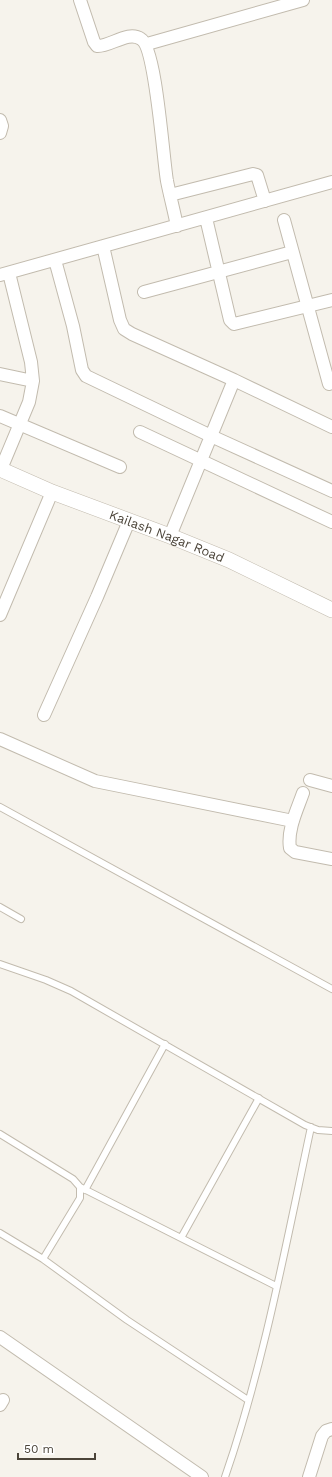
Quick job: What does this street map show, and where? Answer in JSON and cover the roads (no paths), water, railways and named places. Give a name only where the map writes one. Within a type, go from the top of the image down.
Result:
[{"type":"street","points":[[80,0],[97,46],[131,37],[140,38],[147,44],[152,66],[170,195],[177,226]]},
{"type":"street","points":[[147,44],[303,0]]},
{"type":"street","points":[[0,120],[2,126],[0,133]]},
{"type":"street","points":[[170,195],[253,174],[257,175],[259,178],[265,201]]},
{"type":"street","points":[[0,469],[21,424],[29,402],[33,381],[31,362],[4,274],[332,182]]},
{"type":"street","points":[[206,218],[230,320],[234,324],[332,300]]},
{"type":"street","points":[[284,220],[329,384]]},
{"type":"street","points":[[103,246],[120,320],[124,329],[332,427]]},
{"type":"street","points":[[144,292],[220,273],[292,252]]},
{"type":"street","points":[[55,260],[73,326],[82,370],[86,376],[332,492]]},
{"type":"street","points":[[0,374],[33,381]]},
{"type":"street","points":[[170,536],[234,380]]},
{"type":"street","points":[[0,416],[120,467]]},
{"type":"street","points":[[140,432],[332,522]]},
{"type":"street","name":"Kailash Nagar Road","points":[[0,469],[52,492],[170,536],[229,560],[332,609]]},
{"type":"street","points":[[0,615],[52,492]]},
{"type":"street","points":[[44,715],[129,521]]},
{"type":"street","points":[[0,739],[95,781],[294,821]]},
{"type":"street","points":[[310,780],[332,786]]},
{"type":"street","points":[[303,793],[289,841],[290,848],[295,852],[332,859]]},
{"type":"street","points":[[0,1337],[202,1477]]},
{"type":"street","points":[[309,1477],[322,1436],[326,1431],[332,1429]]},
{"type":"lane","points":[[0,806],[332,988]]},
{"type":"lane","points":[[0,907],[21,919]]},
{"type":"lane","points":[[0,964],[46,980],[71,991],[311,1127],[318,1130],[332,1131]]},
{"type":"lane","points":[[43,1259],[80,1198],[83,1188],[165,1044]]},
{"type":"lane","points":[[181,1238],[259,1098]]},
{"type":"lane","points":[[225,1477],[248,1400],[276,1286],[311,1127]]},
{"type":"lane","points":[[0,1134],[73,1178],[83,1188],[276,1286]]},
{"type":"lane","points":[[0,1233],[43,1259],[127,1320],[248,1400]]}]
